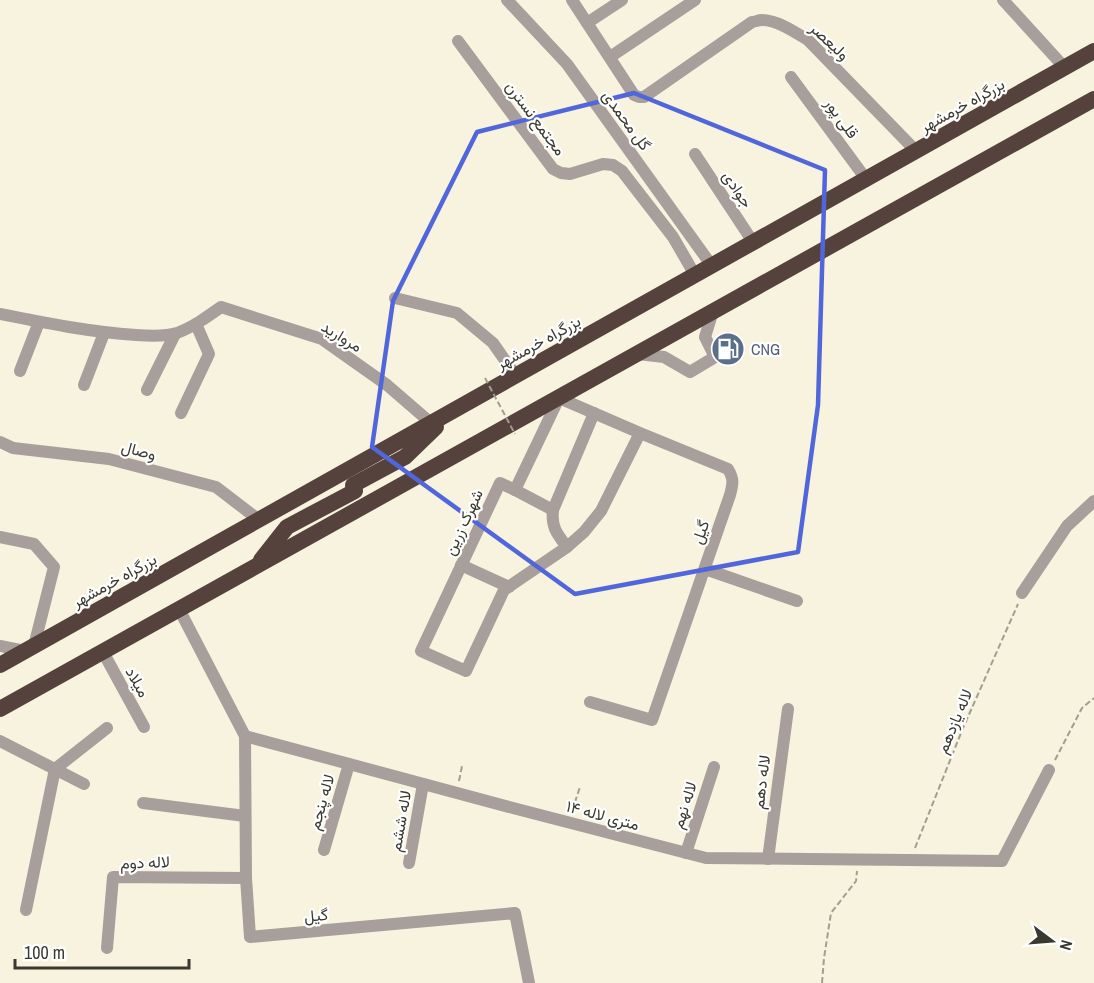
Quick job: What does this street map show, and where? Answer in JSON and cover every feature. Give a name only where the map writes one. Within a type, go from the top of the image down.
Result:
[{"type":"highway","name":"بزرگراه خرمشهر","points":[[0,665],[259,520],[351,482],[431,423],[1094,51]]},
{"type":"highway","points":[[0,709],[1094,99]]},
{"type":"highway","points":[[256,567],[287,527],[351,482],[405,457],[454,410]]},
{"type":"highway","points":[[351,482],[363,507]]},
{"type":"street","name":"گل محمدی","points":[[507,0],[567,64],[712,266]]},
{"type":"street","points":[[572,0],[610,57],[694,0]]},
{"type":"street","points":[[587,23],[622,0]]},
{"type":"street","points":[[1004,0],[1065,68]]},
{"type":"street","name":"ولیعصر","points":[[610,57],[634,95],[644,97],[752,22],[762,20],[776,24],[808,40],[916,151]]},
{"type":"street","name":"مجتمع نسترن","points":[[458,41],[553,169],[570,174],[603,164],[613,165],[622,171],[673,237],[695,275]]},
{"type":"street","name":"قلی پور","points":[[791,77],[866,179]]},
{"type":"street","name":"جوادی","points":[[695,154],[753,242]]},
{"type":"street","points":[[395,298],[457,313],[493,344],[516,376]]},
{"type":"street","name":"مروارید","points":[[196,324],[220,307],[322,339],[387,384],[431,423]]},
{"type":"street","points":[[638,354],[664,357],[690,372],[716,357],[705,337],[713,311]]},
{"type":"street","points":[[0,314],[104,333],[150,336],[175,334],[196,324],[209,354],[181,413]]},
{"type":"street","points":[[20,371],[39,322]]},
{"type":"street","points":[[84,385],[104,333]]},
{"type":"street","points":[[147,390],[175,334]]},
{"type":"street","points":[[553,510],[515,490],[559,398]]},
{"type":"street","name":"گیل","points":[[559,398],[640,434],[728,469],[734,483],[652,720],[590,702]]},
{"type":"street","points":[[567,547],[556,533],[552,522],[553,510],[594,413]]},
{"type":"street","points":[[461,566],[509,587],[567,547],[584,532],[601,511],[640,434]]},
{"type":"street","name":"وصال","points":[[0,442],[13,448],[109,459],[216,487],[259,520]]},
{"type":"street","name":"شهرک زرین","points":[[509,587],[500,596],[466,671],[421,651],[500,483],[515,490]]},
{"type":"street","points":[[1022,593],[1067,526],[1094,501]]},
{"type":"street","points":[[0,537],[34,544],[54,567],[30,648],[2,647]]},
{"type":"street","points":[[705,568],[797,601]]},
{"type":"street","points":[[179,609],[245,736]]},
{"type":"street","name":"میلاد","points":[[103,652],[144,727]]},
{"type":"street","name":"لاله دهم","points":[[768,859],[788,708]]},
{"type":"street","points":[[26,910],[55,769],[107,728]]},
{"type":"street","name":"گیل","points":[[245,736],[246,878],[250,937],[515,914],[529,983]]},
{"type":"street","name":"۱۴ متری لاله","points":[[245,736],[706,858],[1002,861],[1049,771]]},
{"type":"street","points":[[0,741],[84,784]]},
{"type":"street","name":"لاله پنجم","points":[[324,850],[349,764]]},
{"type":"street","name":"لاله نهم","points":[[686,853],[714,767]]},
{"type":"street","name":"لاله ششم","points":[[409,863],[423,784]]},
{"type":"street","points":[[143,803],[245,816]]},
{"type":"street","name":"لاله دوم","points":[[107,948],[113,877],[246,878]]},
{"type":"path","points":[[485,378],[515,434]]},
{"type":"path","name":"لاله یازدهم","points":[[910,860],[963,728],[1022,593]]},
{"type":"path","points":[[1049,771],[1083,708],[1094,698]]},
{"type":"path","points":[[457,793],[462,766]]},
{"type":"path","points":[[569,823],[580,787]]},
{"type":"path","points":[[822,983],[831,913],[856,881],[859,860]]},
{"type":"highlighted area","points":[[634,93],[825,170],[818,405],[798,552],[575,594],[372,447],[393,301],[477,132]]},
{"type":"place","name":"CNG","points":[[728,349]]}]
